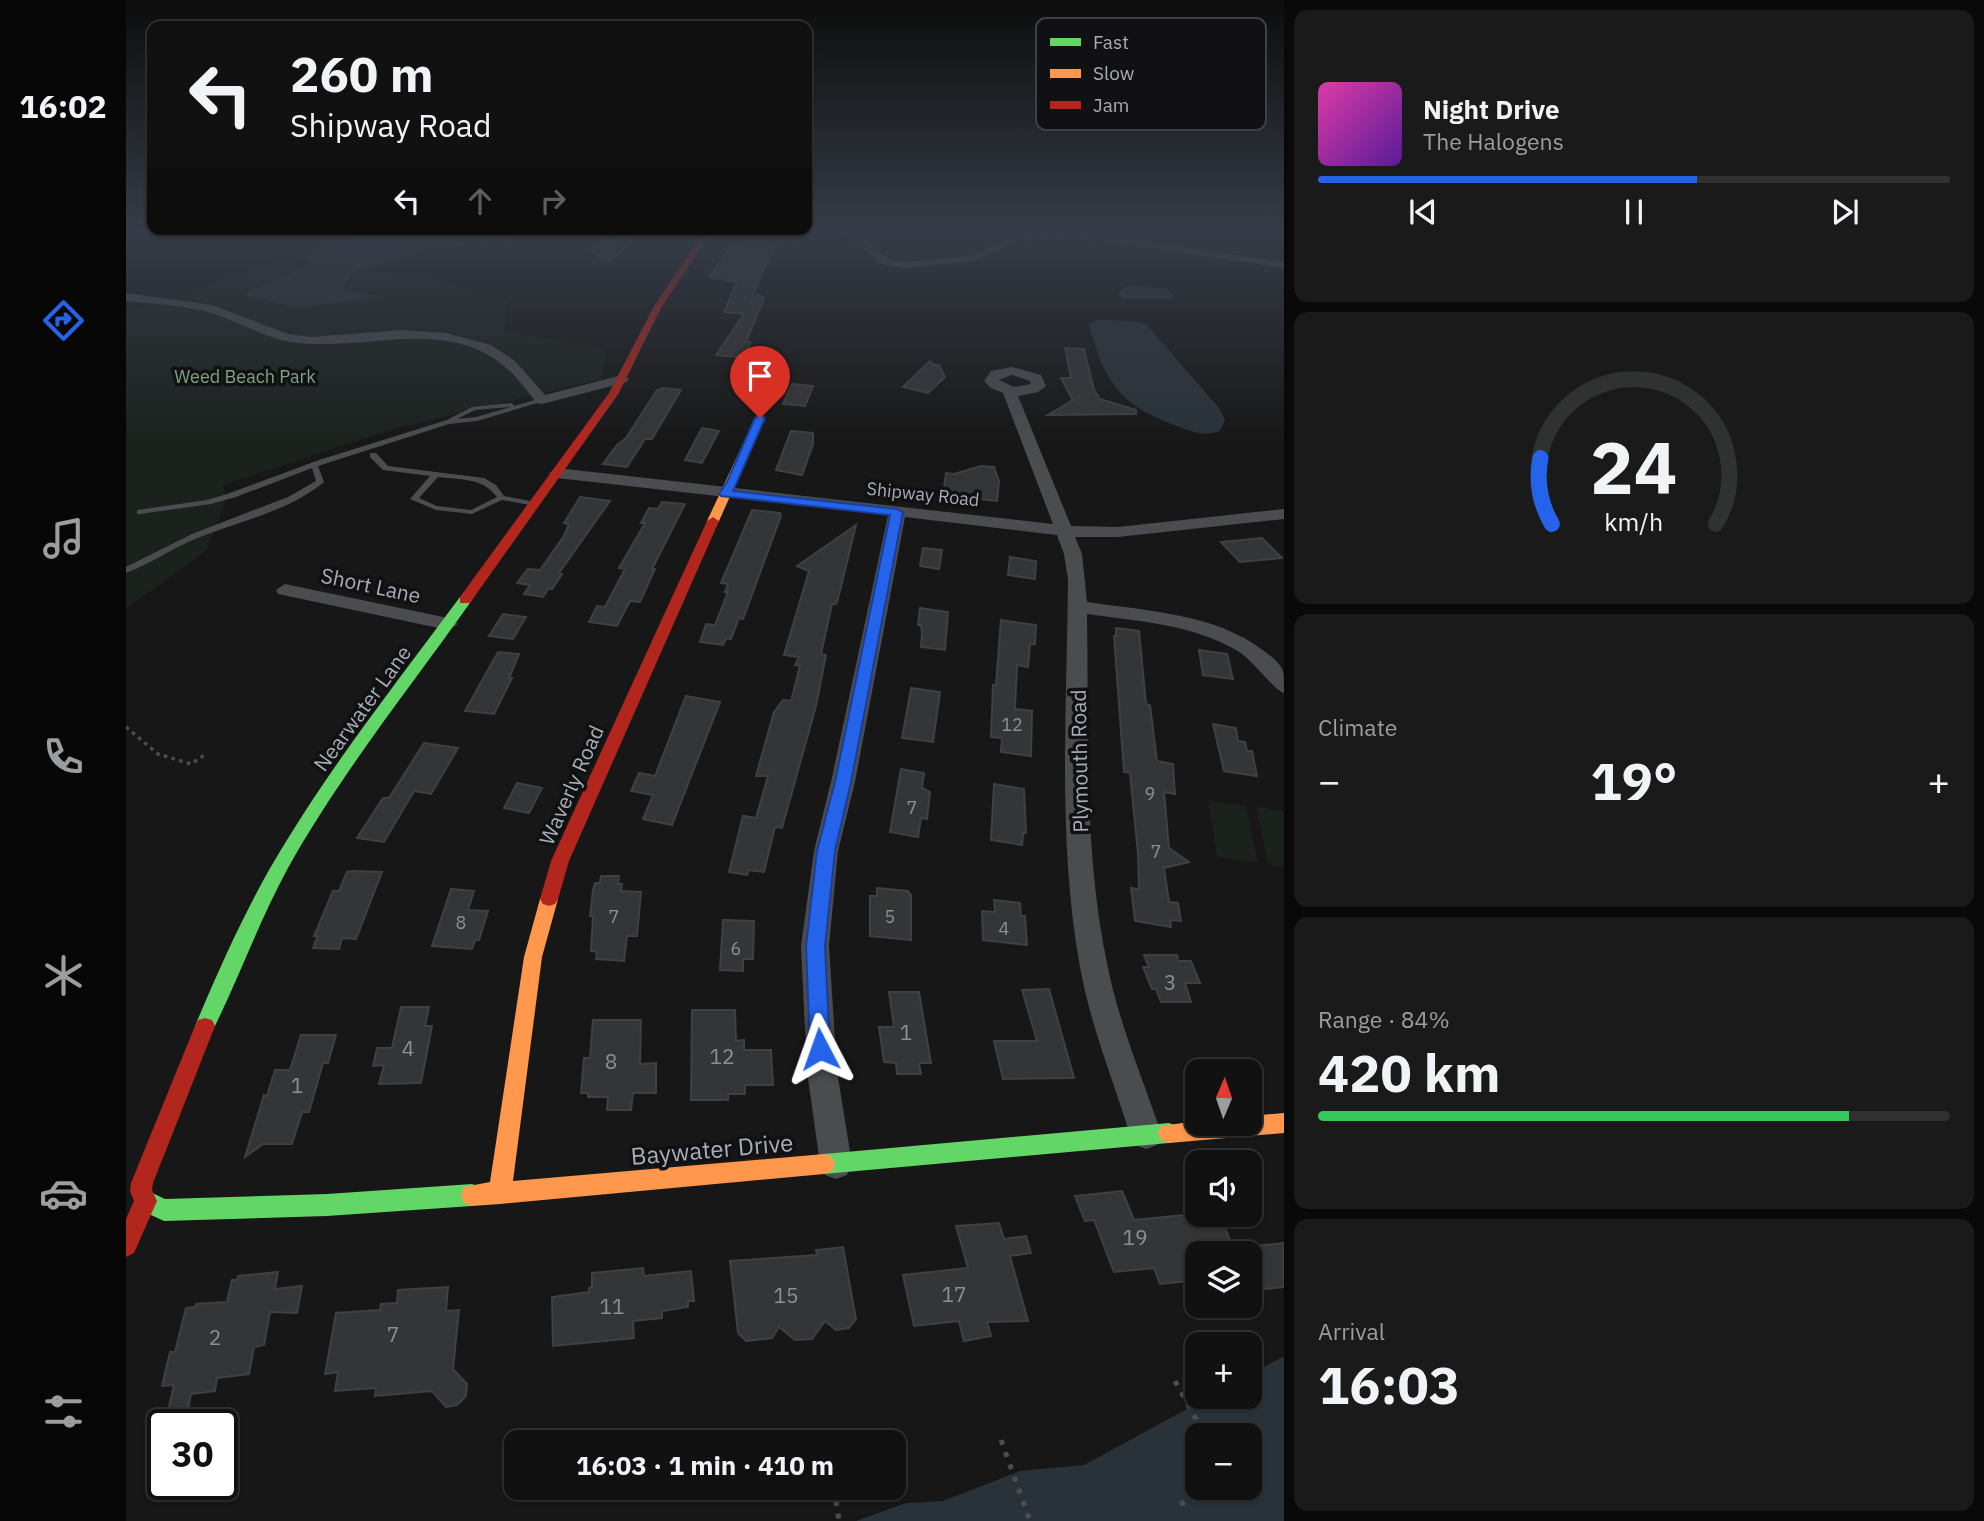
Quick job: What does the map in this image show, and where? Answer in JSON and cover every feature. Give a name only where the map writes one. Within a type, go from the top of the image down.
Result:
[{"type":"street","points":[[157,302],[212,309],[273,334],[311,341],[401,334],[446,337],[486,348],[510,364],[542,400],[622,379]]},
{"type":"street","name":"Nearwater Lane","points":[[126,1245],[146,1201],[141,1191],[142,1183],[249,923],[301,832],[622,379],[661,302]]},
{"type":"street","points":[[528,384],[576,391]]},
{"type":"street","name":"Plymouth Road","points":[[1009,390],[1073,554],[1078,607],[1080,836],[1090,947],[1096,976],[1146,1135]]},
{"type":"street","name":"Waverly Road","points":[[500,1193],[533,957],[561,861],[760,418]]},
{"type":"street","name":"Shipway Road","points":[[557,473],[1063,530],[1118,532],[1284,514]]},
{"type":"street","points":[[836,1164],[822,1072],[816,1003],[816,933],[826,851],[843,782],[897,512]]},
{"type":"street","name":"Short Lane","points":[[285,590],[448,624]]},
{"type":"street","points":[[1078,607],[1193,626],[1231,638],[1263,658],[1284,686]]},
{"type":"street","name":"Baywater Drive","points":[[146,1201],[164,1210],[327,1205],[500,1193],[1284,1123]]},
{"type":"lane","points":[[140,512],[208,502],[448,422],[477,419],[542,400]]},
{"type":"lane","points":[[373,455],[386,468],[481,480],[493,487],[500,498]]},
{"type":"lane","points":[[126,570],[195,536],[311,488],[320,482],[314,465]]},
{"type":"lane","points":[[435,475],[414,499],[436,508],[472,512],[500,498],[535,504]]},
{"type":"path","points":[[126,727],[158,754],[191,764],[206,754]]},
{"type":"path","points":[[1175,1381],[1198,1423]]},
{"type":"path","points":[[1001,1440],[1030,1521]]},
{"type":"path","points":[[836,1500],[839,1521]]},
{"type":"path","points":[[1180,1504],[1192,1500]]},
{"type":"green space","name":"Weed Beach Park","points":[[161,302],[507,302],[504,331],[607,349],[602,379],[397,428],[223,485],[226,500],[207,550],[126,609],[126,314]]},
{"type":"green space","points":[[1208,800],[1246,806],[1258,863],[1217,857]]},
{"type":"green space","points":[[1256,807],[1284,811],[1284,867],[1268,864]]},
{"type":"shaded area","points":[[274,302],[344,302],[298,308]]},
{"type":"shaded area","points":[[1097,320],[1146,324],[1219,408],[1225,419],[1220,431],[1208,434],[1190,431],[1154,416],[1127,399],[1109,377],[1102,363],[1090,329],[1090,323]]},
{"type":"shaded area","points":[[1284,1356],[1284,1521],[856,1521],[906,1503],[943,1501],[1020,1471],[1084,1465],[1187,1409],[1262,1409],[1262,1368]]},
{"type":"building","points":[[728,302],[751,302],[750,305],[752,302],[762,302],[746,342],[751,342],[743,358],[716,355],[744,314],[724,312]]},
{"type":"building","points":[[1065,348],[1084,349],[1094,390],[1100,399],[1136,410],[1136,414],[1048,415],[1073,400],[1061,378],[1071,378]]},
{"type":"building","points":[[930,361],[939,365],[945,377],[928,393],[903,387]]},
{"type":"building","points":[[792,384],[813,386],[805,406],[783,404]]},
{"type":"building","points":[[657,390],[681,390],[652,439],[645,439],[627,467],[603,464],[617,445],[626,438]]},
{"type":"building","points":[[702,428],[719,431],[702,463],[685,460]]},
{"type":"building","points":[[791,431],[813,433],[813,444],[802,475],[776,470]]},
{"type":"building","points":[[981,466],[994,467],[999,481],[997,501],[943,495],[946,473],[954,474]]},
{"type":"building","points":[[580,497],[610,501],[559,573],[562,574],[552,589],[549,588],[543,597],[524,594],[530,585],[517,583],[528,569],[540,570],[564,536],[569,524],[564,523]]},
{"type":"building","points":[[662,502],[685,504],[652,569],[655,569],[640,602],[630,601],[617,626],[589,622],[597,606],[605,607],[625,569],[619,568],[645,523],[641,523],[649,508],[658,509]]},
{"type":"building","points":[[752,510],[780,513],[781,516],[743,619],[739,618],[731,639],[726,638],[723,645],[700,642],[706,624],[715,625],[728,592],[725,592],[728,584],[721,583]]},
{"type":"building","points":[[856,525],[838,599],[836,604],[832,604],[821,654],[826,655],[816,706],[782,828],[775,827],[764,872],[749,870],[747,875],[729,872],[743,816],[756,818],[768,776],[756,776],[774,712],[783,700],[791,701],[800,666],[795,665],[799,657],[784,655],[809,571],[797,566]]},
{"type":"building","points":[[1262,538],[1282,558],[1240,562],[1221,542]]},
{"type":"building","points":[[923,548],[942,550],[939,569],[920,566]]},
{"type":"building","points":[[1010,557],[1036,561],[1035,579],[1008,575]]},
{"type":"building","points":[[920,608],[948,612],[945,650],[921,647],[921,625],[918,625]]},
{"type":"building","points":[[503,614],[526,617],[513,639],[489,636]]},
{"type":"building","points":[[1001,620],[1036,625],[1035,644],[1030,644],[1028,667],[1017,665],[1015,709],[1032,711],[1031,756],[1001,752],[1002,738],[991,737],[993,685],[996,685]]},
{"type":"building","points":[[1116,628],[1139,631],[1146,704],[1150,705],[1157,761],[1173,764],[1175,794],[1164,792],[1169,848],[1189,862],[1164,868],[1169,902],[1178,903],[1181,921],[1170,920],[1171,927],[1135,921],[1131,888],[1139,889],[1138,854],[1130,773],[1124,772],[1114,636]]},
{"type":"building","points":[[1199,650],[1227,654],[1233,679],[1203,675]]},
{"type":"building","points":[[498,652],[519,654],[509,678],[512,678],[494,714],[465,711]]},
{"type":"building","points":[[911,688],[940,692],[933,742],[902,738]]},
{"type":"building","points":[[686,696],[720,702],[672,825],[643,819],[653,795],[631,791],[639,773],[655,776]]},
{"type":"building","points":[[1213,724],[1236,728],[1238,741],[1245,742],[1247,751],[1252,751],[1257,776],[1224,771]]},
{"type":"building","points":[[424,743],[458,748],[431,794],[414,791],[384,842],[357,838],[383,798],[389,798]]},
{"type":"building","points":[[901,769],[924,773],[922,788],[930,792],[927,819],[921,818],[918,837],[890,832]]},
{"type":"building","points":[[517,783],[542,788],[529,813],[504,808]]},
{"type":"building","points":[[994,784],[1024,789],[1026,833],[1023,833],[1022,845],[991,840]]},
{"type":"building","points":[[347,872],[382,872],[356,939],[342,938],[339,949],[313,948],[318,936],[314,936],[333,891],[339,891]]},
{"type":"building","points":[[601,876],[619,876],[621,891],[641,892],[637,936],[627,936],[624,961],[596,959],[597,952],[591,951],[593,916],[590,916],[593,890],[595,883],[600,883]]},
{"type":"building","points":[[877,888],[908,891],[911,895],[911,940],[870,936],[870,896],[877,896]]},
{"type":"building","points":[[451,889],[474,891],[468,910],[488,911],[479,940],[475,940],[472,949],[432,946]]},
{"type":"building","points":[[994,900],[1020,903],[1021,916],[1025,916],[1027,945],[983,940],[982,911],[995,912]]},
{"type":"building","points":[[723,920],[754,921],[753,959],[743,959],[743,971],[720,970]]},
{"type":"building","points":[[1144,955],[1177,955],[1178,961],[1191,961],[1200,983],[1185,983],[1191,1002],[1161,1002],[1143,967],[1149,967]]},
{"type":"building","points":[[1049,989],[1074,1078],[1003,1079],[994,1041],[1037,1041],[1022,990]]},
{"type":"building","points":[[889,992],[919,992],[931,1063],[919,1063],[921,1074],[897,1074],[896,1063],[884,1062],[879,1027],[894,1027]]},
{"type":"building","points":[[401,1007],[429,1007],[425,1026],[432,1026],[421,1083],[379,1084],[384,1065],[373,1066],[377,1048],[392,1048]]},
{"type":"building","points":[[692,1010],[735,1010],[736,1041],[744,1040],[744,1050],[771,1050],[773,1085],[745,1085],[745,1094],[728,1094],[728,1100],[691,1100]]},
{"type":"building","points":[[593,1020],[641,1020],[640,1064],[656,1063],[656,1093],[633,1093],[631,1110],[607,1110],[608,1097],[588,1097],[588,1093],[581,1093],[584,1058],[590,1058]]},
{"type":"building","points":[[301,1035],[336,1035],[328,1063],[323,1063],[309,1112],[302,1112],[292,1144],[263,1144],[245,1157],[264,1095],[267,1096],[275,1070],[290,1070]]},
{"type":"building","points":[[1122,1191],[1134,1220],[1185,1215],[1185,1227],[1225,1227],[1230,1241],[1185,1241],[1185,1281],[1160,1284],[1154,1268],[1114,1272],[1094,1220],[1085,1221],[1075,1196]]},
{"type":"building","points":[[999,1223],[1004,1239],[1026,1236],[1031,1253],[1010,1256],[1028,1321],[987,1322],[991,1336],[964,1341],[959,1321],[914,1326],[903,1275],[968,1268],[956,1226]]},
{"type":"building","points":[[1284,1243],[1284,1287],[1264,1289],[1262,1245]]},
{"type":"building","points":[[843,1247],[856,1319],[849,1328],[836,1330],[825,1321],[812,1339],[795,1340],[779,1327],[772,1338],[746,1341],[738,1333],[730,1261],[817,1255],[816,1250]]},
{"type":"building","points":[[643,1268],[644,1276],[691,1271],[694,1301],[688,1301],[688,1307],[662,1311],[662,1318],[633,1321],[634,1338],[553,1346],[552,1297],[589,1292],[592,1287],[592,1273]]},
{"type":"building","points":[[278,1272],[275,1289],[302,1286],[297,1313],[270,1312],[264,1345],[254,1347],[249,1374],[217,1378],[215,1391],[191,1394],[188,1409],[168,1409],[174,1385],[162,1386],[170,1352],[175,1352],[186,1308],[195,1307],[196,1304],[227,1302],[232,1280],[237,1280],[238,1276]]},
{"type":"building","points":[[448,1287],[446,1311],[459,1310],[453,1369],[467,1384],[466,1396],[457,1405],[446,1407],[432,1391],[375,1396],[376,1388],[335,1391],[338,1372],[325,1374],[336,1313],[380,1310],[381,1304],[397,1303],[398,1290]]},
{"type":"traffic: fast","points":[[205,1026],[246,933],[293,844],[355,751],[465,600]]},
{"type":"traffic: fast","points":[[824,1164],[1169,1133]]},
{"type":"traffic: fast","points":[[146,1201],[164,1210],[327,1205],[472,1195]]},
{"type":"traffic: slow","points":[[713,521],[760,418]]},
{"type":"traffic: slow","points":[[500,1193],[533,957],[549,899]]},
{"type":"traffic: slow","points":[[1169,1133],[1284,1123]]},
{"type":"traffic: slow","points":[[472,1195],[824,1164]]},
{"type":"traffic: jam","points":[[465,600],[614,393],[661,302]]},
{"type":"traffic: jam","points":[[549,899],[560,861],[713,521]]},
{"type":"traffic: jam","points":[[126,1245],[146,1201],[141,1191],[142,1183],[205,1026]]},
{"type":"route","points":[[760,418],[733,482],[725,494],[897,512],[869,660],[826,851],[815,946],[820,1049]]}]
